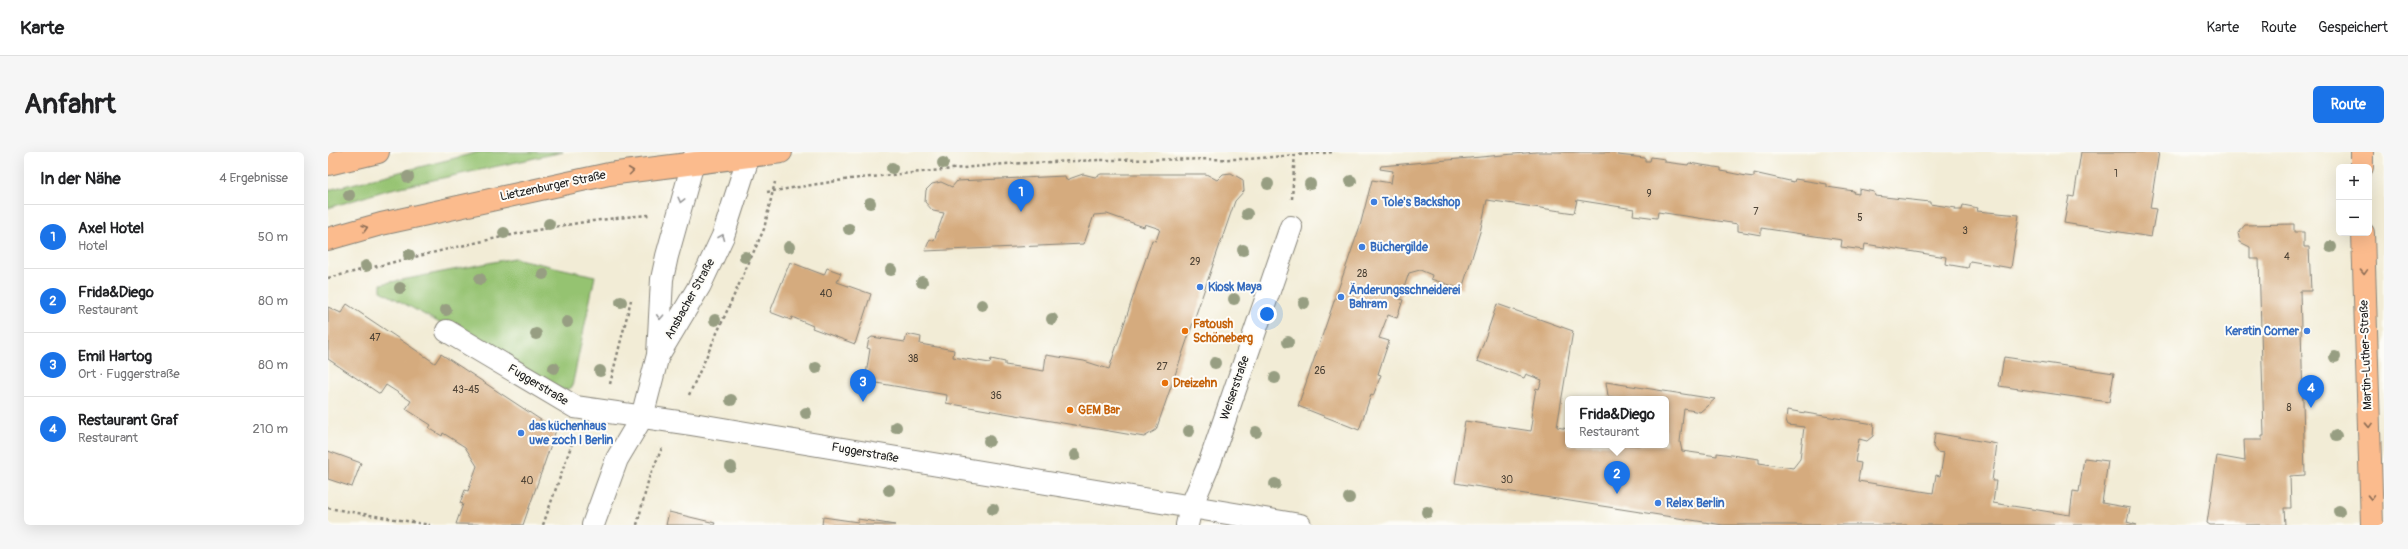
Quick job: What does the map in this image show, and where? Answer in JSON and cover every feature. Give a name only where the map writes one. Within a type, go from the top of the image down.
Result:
[{"type":"main road","points":[[328,164],[378,152]]},
{"type":"main road","name":"Lietzenburger Straße","points":[[328,239],[381,224],[694,157],[781,152]]},
{"type":"main road","points":[[2362,152],[2362,164]]},
{"type":"main road","name":"Martin-Luther-Straße","points":[[2363,236],[2372,525]]},
{"type":"street","name":"Ansbacher Straße","points":[[658,354],[700,285],[723,236],[749,154]]},
{"type":"street","name":"Ansbacher Straße","points":[[593,525],[617,459],[642,417],[658,354],[662,279],[694,157]]},
{"type":"street","name":"Welserstraße","points":[[1189,516],[1210,462],[1291,227]]},
{"type":"street","name":"Fuggerstraße","points":[[447,331],[575,407],[642,417],[1189,516],[1300,525]]},
{"type":"path","points":[[1291,227],[1295,152]]},
{"type":"path","points":[[850,179],[1011,164],[1100,160],[1247,159],[1335,152]]},
{"type":"path","points":[[705,354],[764,229],[776,178]]},
{"type":"path","points":[[328,278],[456,248],[598,218]]},
{"type":"path","points":[[637,525],[649,478]]},
{"type":"path","points":[[328,508],[430,525]]},
{"type":"green space","points":[[479,152],[563,152],[387,190],[328,208],[328,190]]},
{"type":"green space","points":[[514,258],[595,276],[572,387],[567,390],[561,389],[381,291],[381,284]]},
{"type":"building","points":[[1536,152],[1618,152],[1618,155],[1645,158],[1645,161],[1650,161],[1651,157],[1665,159],[1665,162],[1688,165],[1689,163],[1721,168],[1721,171],[1746,176],[1754,177],[1754,173],[1794,182],[1795,179],[1827,184],[1827,187],[1854,191],[1853,193],[1859,194],[1859,189],[1874,192],[1875,196],[1930,202],[1930,204],[1956,208],[1955,210],[1962,210],[1963,205],[1978,208],[1977,211],[2019,215],[2011,268],[1970,261],[1968,268],[1945,264],[1946,257],[1865,244],[1864,250],[1841,247],[1842,240],[1761,228],[1761,235],[1738,231],[1738,224],[1658,212],[1657,218],[1633,215],[1634,209],[1577,200],[1574,213],[1487,200],[1480,232],[1462,289],[1431,279],[1432,275],[1420,270],[1409,273],[1400,299],[1403,300],[1397,318],[1388,315],[1379,338],[1389,341],[1378,374],[1381,375],[1373,396],[1371,395],[1359,430],[1298,406],[1360,226],[1372,180],[1391,183],[1393,171],[1380,169],[1381,166]]},
{"type":"building","points":[[2081,152],[2159,152],[2150,208],[2156,209],[2151,237],[2064,223],[2069,196],[2074,197]]},
{"type":"building","points":[[1231,173],[1243,180],[1244,191],[1235,201],[1156,430],[1144,437],[946,403],[947,395],[865,381],[870,349],[867,348],[869,339],[872,337],[905,342],[907,334],[921,337],[920,344],[954,350],[953,357],[990,363],[991,359],[1005,362],[1005,365],[1044,371],[1046,355],[1084,361],[1109,369],[1152,240],[1156,241],[1160,229],[1145,224],[1144,227],[1107,214],[1094,215],[1084,244],[925,251],[930,239],[934,241],[944,213],[933,211],[925,202],[926,190],[932,184],[941,182],[952,187],[957,181],[1065,176],[1066,180],[1083,174],[1095,177],[1101,174],[1206,174],[1217,180],[1223,174]]},
{"type":"building","points":[[2294,224],[2294,232],[2304,232],[2304,247],[2309,247],[2311,291],[2300,291],[2305,475],[2290,476],[2291,508],[2284,508],[2285,525],[2210,525],[2207,523],[2217,456],[2245,461],[2244,440],[2262,440],[2262,436],[2264,436],[2259,259],[2250,259],[2250,247],[2240,242],[2238,233],[2245,225]]},
{"type":"building","points":[[790,262],[824,275],[827,268],[841,273],[837,282],[871,294],[855,344],[812,328],[813,326],[792,317],[791,320],[770,312]]},
{"type":"building","points":[[347,304],[435,363],[441,354],[556,430],[523,525],[456,524],[463,504],[460,503],[465,490],[468,491],[477,466],[465,447],[443,433],[442,436],[429,428],[431,425],[406,409],[411,401],[386,385],[380,394],[328,359],[328,307],[341,313]]},
{"type":"building","points":[[1497,304],[1573,331],[1557,427],[1565,428],[1565,448],[1669,448],[1669,396],[1608,396],[1606,382],[1715,399],[1700,412],[1684,409],[1680,442],[1682,451],[1717,456],[1717,453],[1759,459],[1759,463],[1793,468],[1800,459],[1804,427],[1788,425],[1786,420],[1787,410],[1874,424],[1873,436],[1867,441],[1859,439],[1855,462],[1861,463],[1858,481],[1933,493],[1936,475],[1940,476],[1944,453],[1937,452],[1933,447],[1935,433],[1997,444],[1992,481],[1996,481],[1993,503],[2070,515],[2073,491],[2079,492],[2084,458],[2108,461],[2102,503],[2130,508],[2127,522],[2137,525],[1723,525],[1455,483],[1465,421],[1531,431],[1533,420],[1531,417],[1536,388],[1539,389],[1542,380],[1526,374],[1524,378],[1477,361]]},
{"type":"building","points":[[2004,357],[2114,373],[2109,402],[1999,386]]},
{"type":"building","points":[[328,451],[361,463],[352,487],[328,479]]},
{"type":"building","points":[[669,512],[715,523],[714,525],[666,525]]},
{"type":"building","points":[[823,517],[858,522],[858,519],[895,525],[822,525]]},
{"type":"place","name":"Tole's Backshop","points":[[1374,202]]},
{"type":"place","name":"Axel Hotel","points":[[1021,212]]},
{"type":"place","name":"Büchergilde","points":[[1362,247]]},
{"type":"place","name":"Kiosk Maya","points":[[1200,287]]},
{"type":"place","name":"Änderungsschneiderei Bahram","points":[[1341,297]]},
{"type":"place","name":"Fatoush Schöneberg","points":[[1185,331]]},
{"type":"place","name":"Keratin Corner","points":[[2307,331]]},
{"type":"place","name":"Dreizehn","points":[[1165,383]]},
{"type":"place","name":"Emil Hartog","points":[[863,402]]},
{"type":"place","name":"Restaurant Graf","points":[[2311,408]]},
{"type":"place","name":"GEM Bar","points":[[1070,410]]},
{"type":"place","name":"das küchenhaus uwe zoch I Berlin","points":[[521,433]]},
{"type":"place","name":"Frida&Diego","points":[[1617,494]]},
{"type":"place","name":"Relax Berlin","points":[[1658,503]]}]
